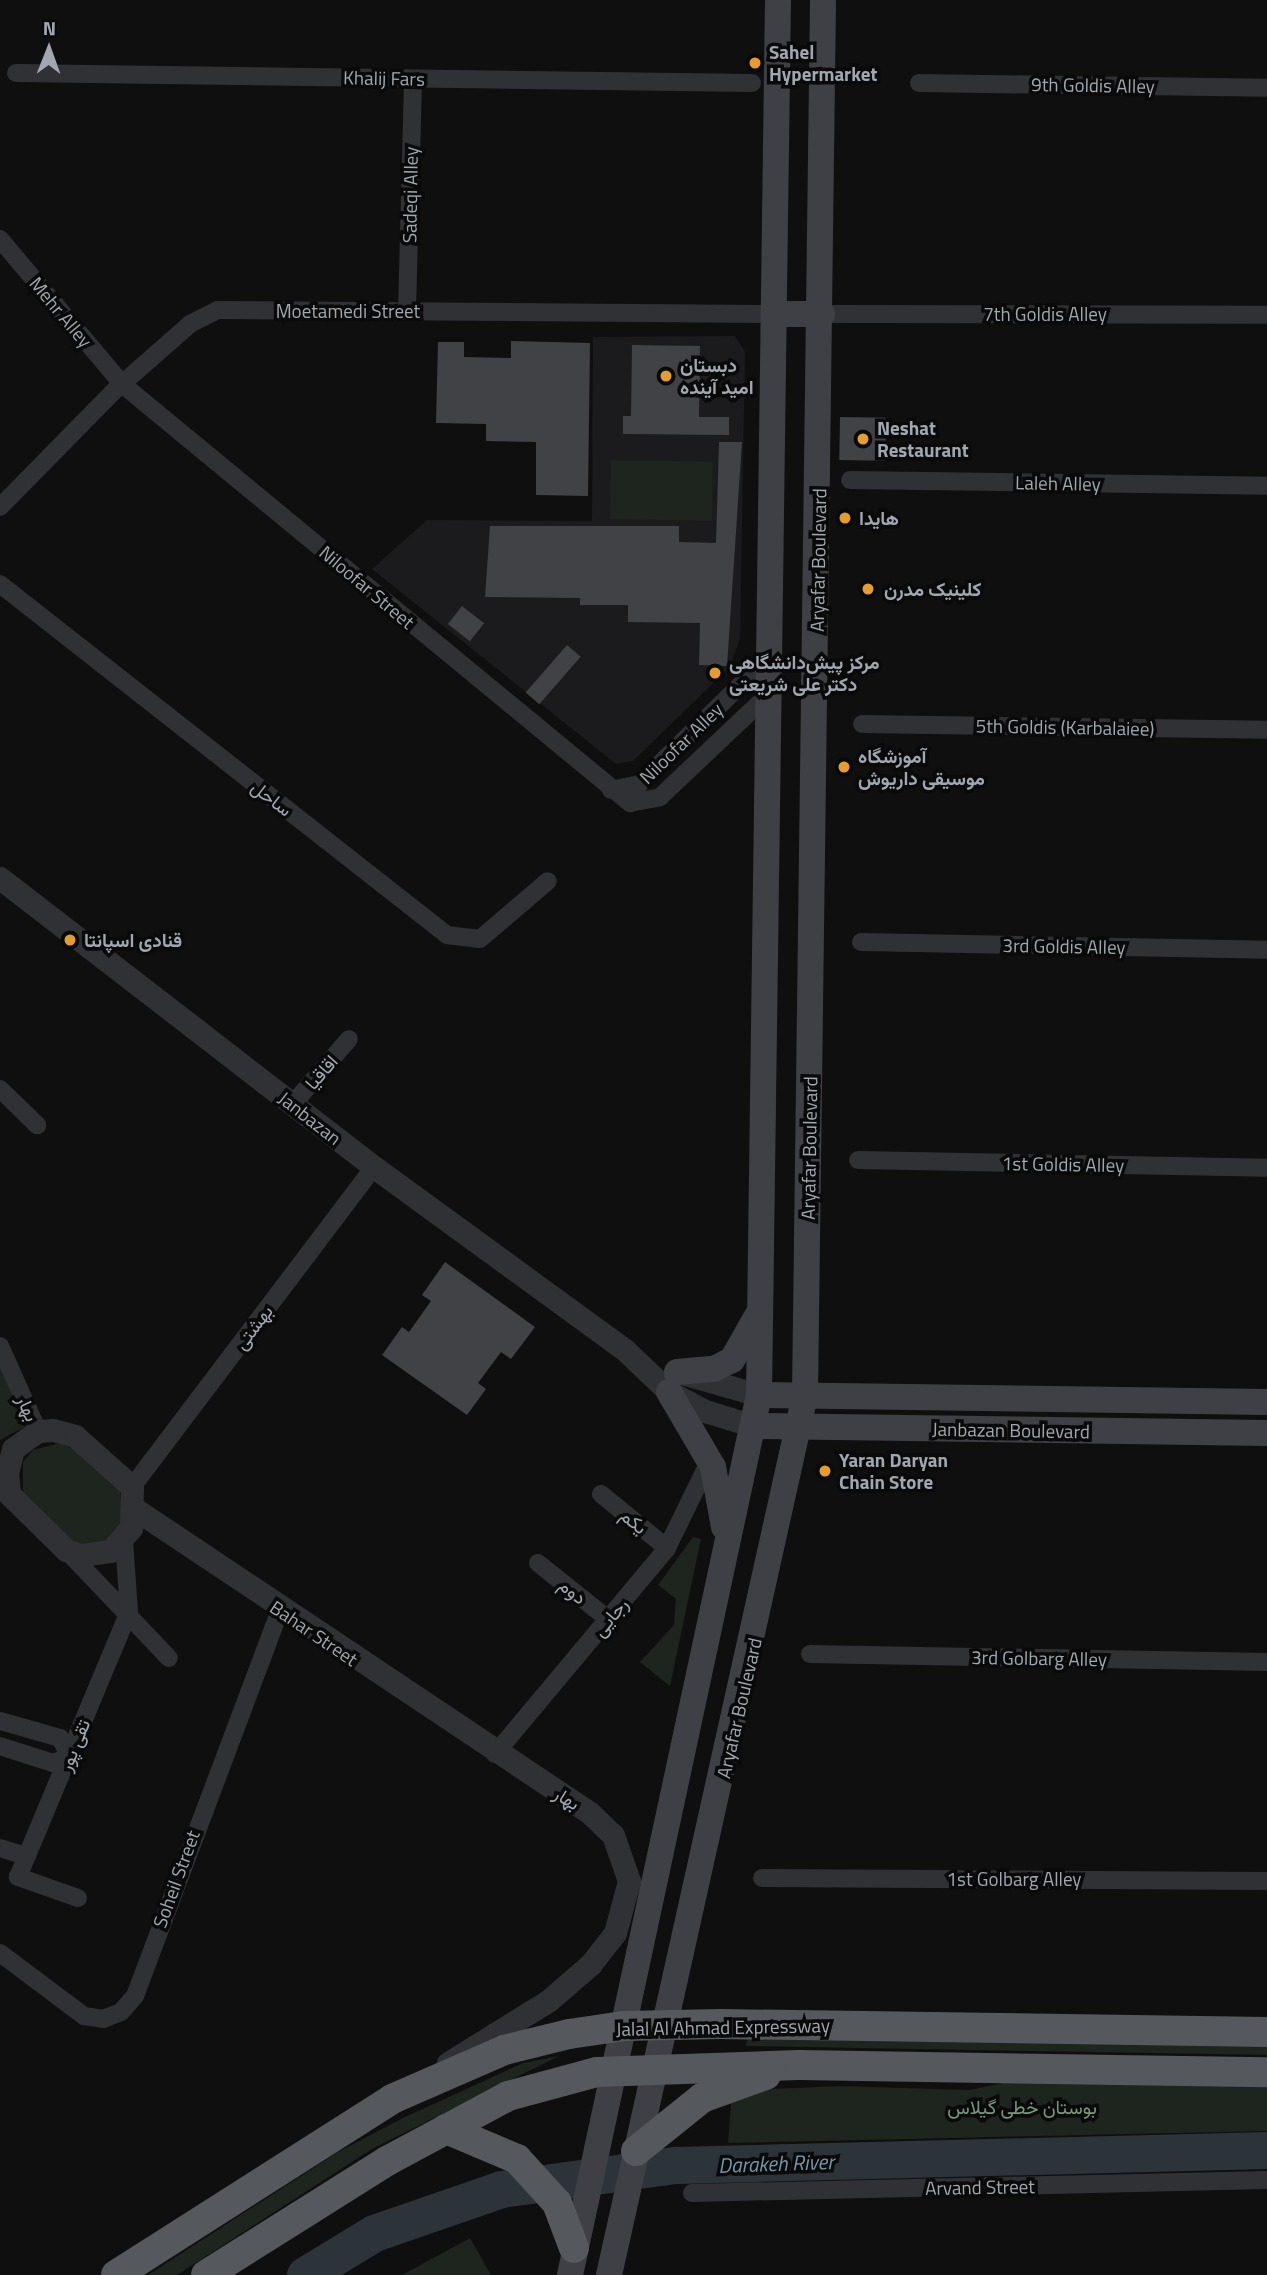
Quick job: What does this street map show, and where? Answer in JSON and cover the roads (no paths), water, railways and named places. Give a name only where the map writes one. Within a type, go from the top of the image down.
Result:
[{"type":"highway","name":"Jalal Al Ahmad Expressway","points":[[116,2275],[392,2099],[504,2050],[624,2026],[1267,2032]]},
{"type":"highway","name":"Jalal Al Ahmad Expressway","points":[[206,2275],[446,2129],[508,2096],[614,2069],[799,2065],[1267,2072]]},
{"type":"highway","points":[[636,2151],[702,2098],[799,2065]]},
{"type":"highway","points":[[446,2129],[517,2159],[570,2204],[572,2262]]},
{"type":"highway","points":[[227,2205],[245,2209],[250,2218],[254,2226],[250,2248]]},
{"type":"main road","points":[[570,2204],[596,2145],[614,2069],[759,1395],[778,0]]},
{"type":"main road","name":"Aryafar Boulevard","points":[[609,2275],[802,1427],[805,1395],[822,314],[823,0]]},
{"type":"main road","points":[[774,314],[822,314]]},
{"type":"main road","points":[[726,1543],[713,1467],[673,1382],[714,1369],[732,1360],[761,1308]]},
{"type":"main road","name":"Janbazan Boulevard","points":[[759,1395],[1267,1402]]},
{"type":"main road","name":"Janbazan Boulevard","points":[[754,1426],[1267,1433]]},
{"type":"street","name":"Khalij Fars","points":[[16,73],[752,83]]},
{"type":"street","name":"Sadeqi Alley","points":[[407,311],[413,79]]},
{"type":"street","name":"9th Goldis Alley","points":[[919,83],[1267,88]]},
{"type":"street","name":"Mehr Alley","points":[[0,239],[122,384]]},
{"type":"street","name":"Moetamedi Street","points":[[0,507],[122,384],[190,324],[218,310],[774,314]]},
{"type":"street","name":"7th Goldis Alley","points":[[822,314],[1267,315]]},
{"type":"street","name":"Niloofar Street","points":[[122,384],[611,790]]},
{"type":"street","name":"Laleh Alley","points":[[850,480],[1267,486]]},
{"type":"street","name":"ساحل","points":[[0,584],[447,935],[481,939],[548,881]]},
{"type":"street","name":"Niloofar Alley","points":[[611,790],[639,784],[769,657]]},
{"type":"street","name":"Niloofar Alley","points":[[611,790],[639,804],[660,797],[769,694]]},
{"type":"street","name":"5th Goldis (Karbalaiee)","points":[[862,724],[1267,730]]},
{"type":"street","name":"Janbazan","points":[[0,878],[374,1167],[626,1351],[673,1382],[705,1411],[754,1426]]},
{"type":"street","name":"3rd Goldis Alley","points":[[862,942],[1267,950]]},
{"type":"street","name":"اقاقیا","points":[[292,1105],[349,1039]]},
{"type":"street","points":[[0,1089],[37,1125]]},
{"type":"street","name":"1st Goldis Alley","points":[[858,1160],[1267,1168]]},
{"type":"street","name":"بهشتی","points":[[134,1498],[374,1167]]},
{"type":"street","name":"بهار","points":[[0,1346],[38,1431]]},
{"type":"street","name":"Janbazan","points":[[673,1382],[759,1395]]},
{"type":"street","points":[[129,1612],[124,1541],[134,1498],[75,1436],[38,1431],[6,1450],[5,1489],[129,1612],[169,1658]]},
{"type":"street","name":"رجایی","points":[[495,1754],[667,1548],[706,1468]]},
{"type":"street","name":"یکم","points":[[601,1494],[667,1548]]},
{"type":"street","name":"Bahar Street","points":[[134,1498],[280,1610],[495,1754]]},
{"type":"street","points":[[65,1550],[96,1555],[124,1541]]},
{"type":"street","name":"دوم","points":[[538,1563],[608,1619]]},
{"type":"street","name":"Soheil Street","points":[[0,1953],[85,2015],[103,2019],[121,2012],[135,1996],[280,1610]]},
{"type":"street","name":"تقی پور","points":[[78,1898],[18,1877],[129,1612]]},
{"type":"street","name":"3rd Golbarg Alley","points":[[810,1654],[1267,1662]]},
{"type":"street","points":[[0,1721],[60,1738],[70,1756],[53,1762],[0,1746]]},
{"type":"street","name":"بهار","points":[[392,2099],[548,2001],[591,1964],[624,1913],[629,1881],[624,1857],[613,1835],[590,1813],[495,1754]]},
{"type":"street","points":[[0,1848],[27,1856]]},
{"type":"street","name":"1st Golbarg Alley","points":[[762,1878],[1267,1881]]},
{"type":"street","name":"Arvand Street","points":[[692,2193],[1267,2180]]},
{"type":"waterway","name":"Darakeh River","points":[[305,2275],[374,2233],[501,2189],[675,2165],[1267,2150]]},
{"type":"place","name":"Sahel Hypermarket","points":[[755,63]]},
{"type":"place","name":"دبستان امید آینده","points":[[666,376]]},
{"type":"place","name":"Neshat Restaurant","points":[[863,439]]},
{"type":"place","name":"هایدا","points":[[845,518]]},
{"type":"place","name":"کلینیک مدرن","points":[[868,589]]},
{"type":"place","name":"مرکز پیش‌دانشگاهی دکتر علی شریعتی","points":[[715,673]]},
{"type":"place","name":"آموزشگاه موسیقی داریوش","points":[[844,767]]},
{"type":"place","name":"قنادی اسپانتا","points":[[70,940]]},
{"type":"place","name":"Yaran Daryan Chain Store","points":[[825,1471]]},
{"type":"park label","name":"بوستان خطی گیلاس","points":[[1022,2107]]}]
